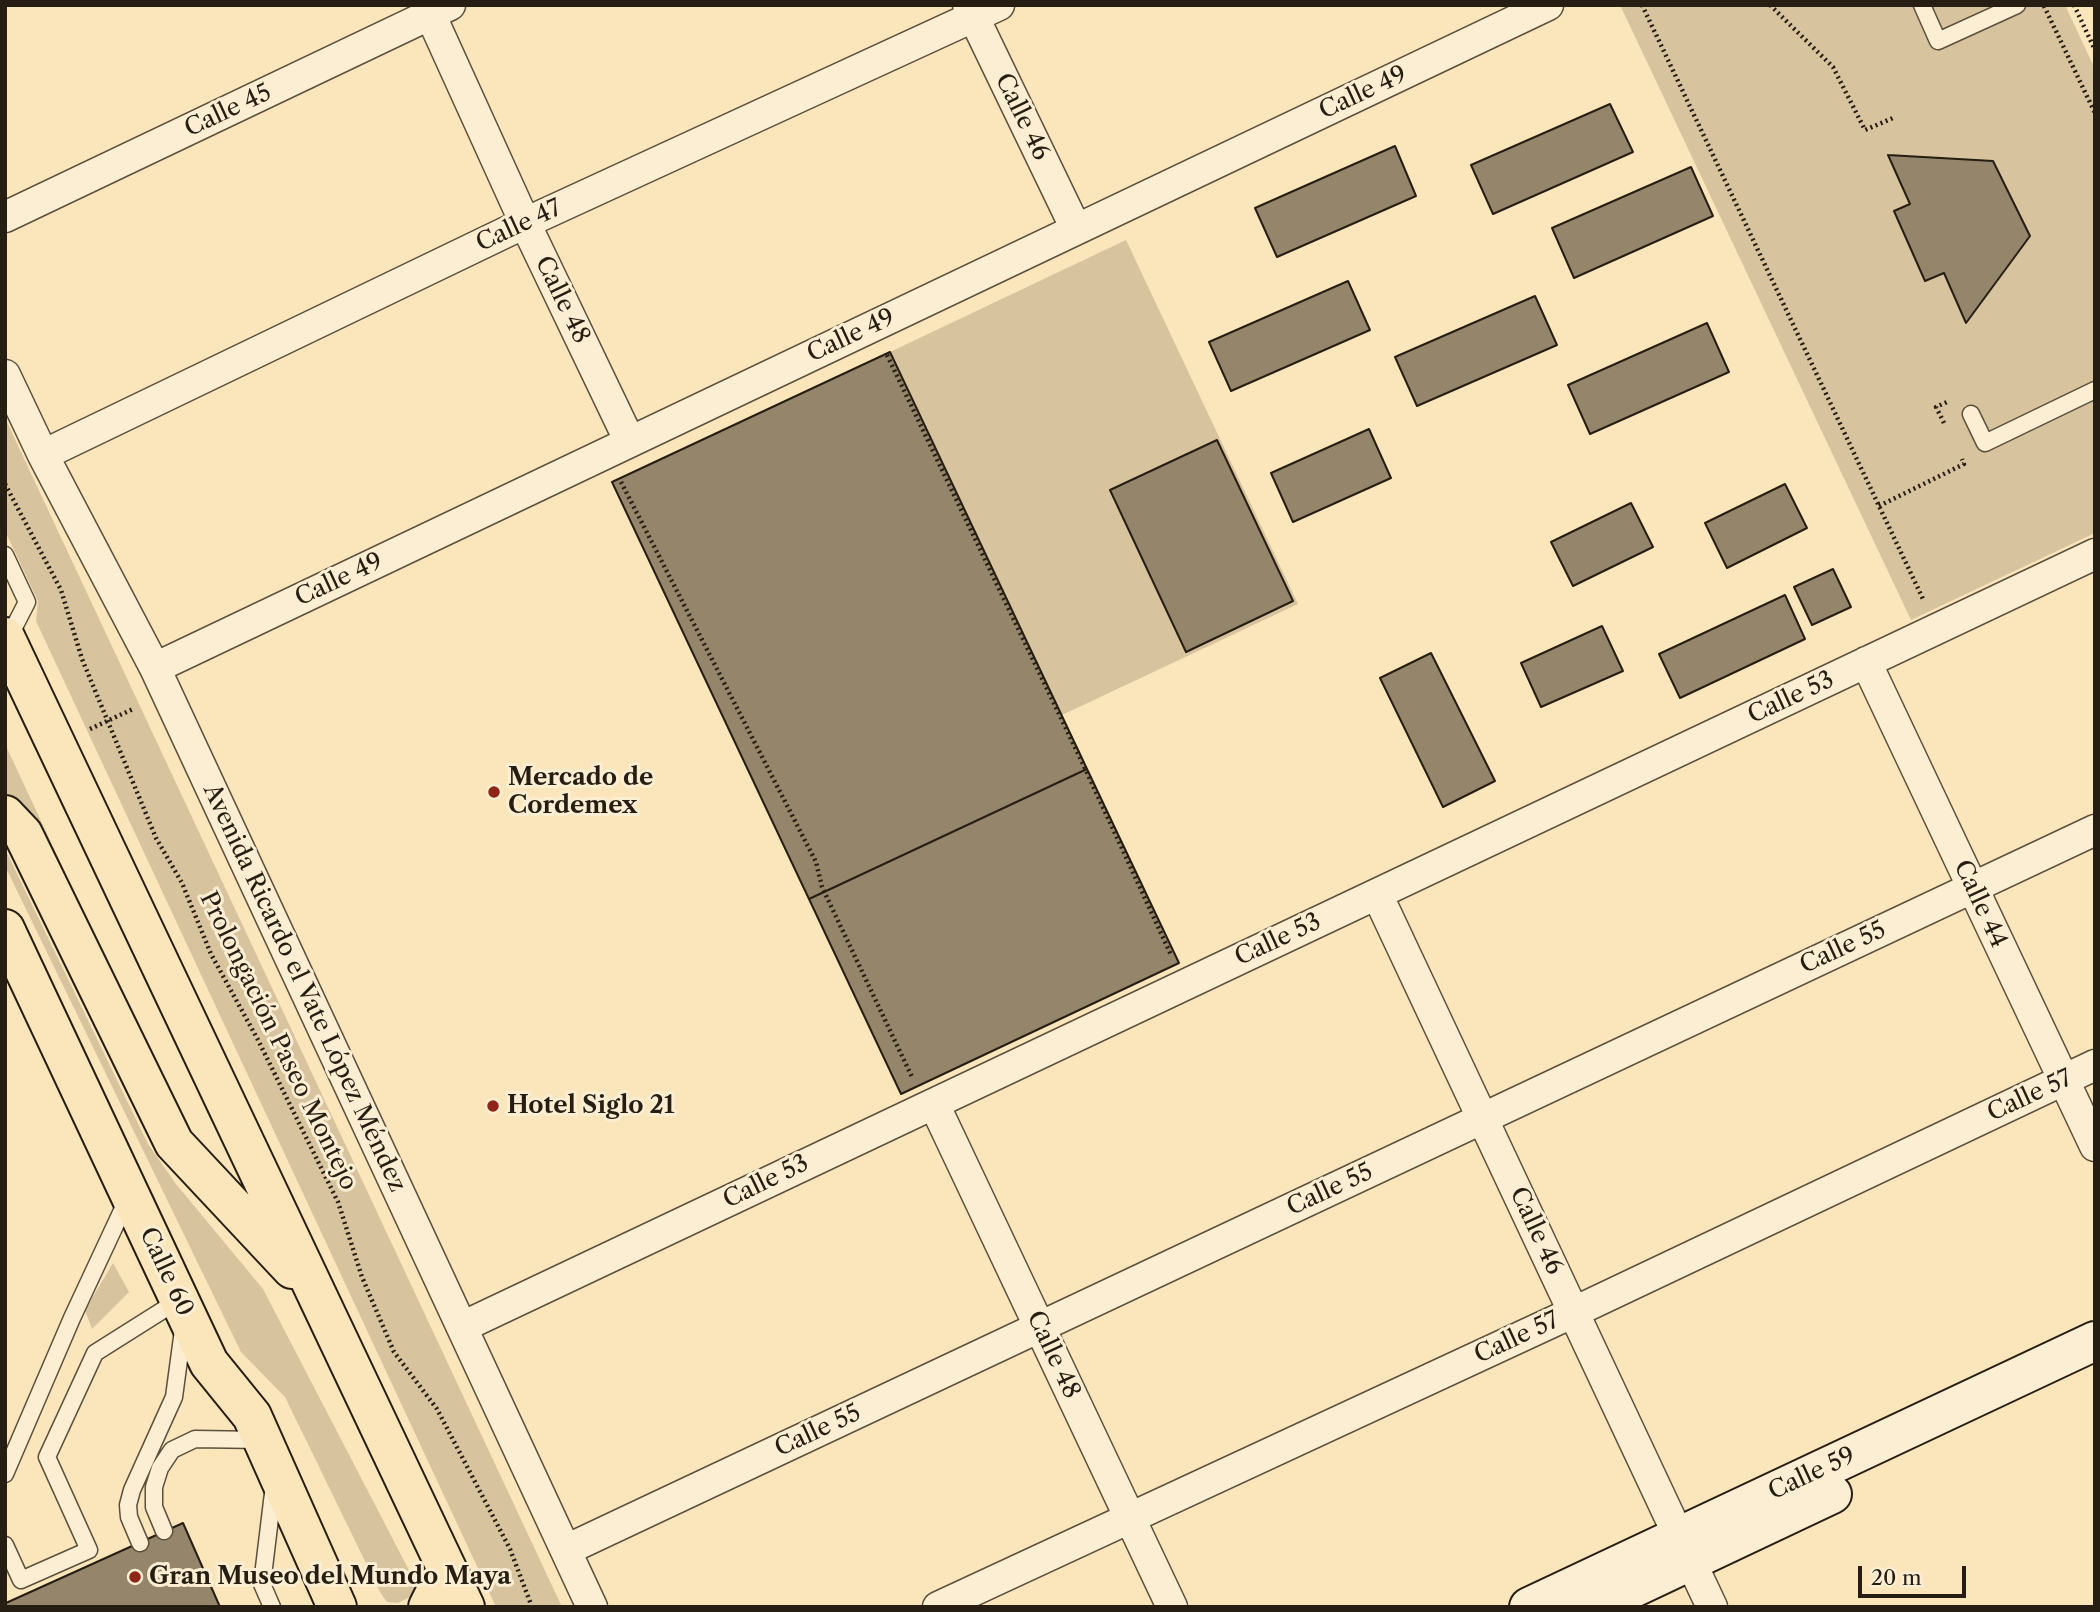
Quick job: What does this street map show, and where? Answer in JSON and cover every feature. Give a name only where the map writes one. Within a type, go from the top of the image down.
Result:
[{"type":"main road","points":[[6,639],[465,1607]]},
{"type":"main road","points":[[5,815],[23,834],[174,1143],[315,1293]]},
{"type":"main road","name":"Calle 60","points":[[5,929],[209,1363],[252,1416],[337,1607]]},
{"type":"main road","points":[[428,1607],[447,1569]]},
{"type":"street","name":"Calle 49","points":[[155,668],[1548,5]]},
{"type":"street","name":"Calle 45","points":[[5,217],[436,8]]},
{"type":"street","name":"Calle 48","points":[[436,8],[618,447]]},
{"type":"street","name":"Calle 46","points":[[980,9],[1076,229]]},
{"type":"street","name":"Calle 47","points":[[43,456],[525,223],[980,9]]},
{"type":"street","name":"Avenida Ricardo el Vate López Méndez","points":[[5,375],[43,456],[155,668],[592,1607]]},
{"type":"street","name":"Calle 53","points":[[462,1327],[2095,554]]},
{"type":"street","name":"Calle 44","points":[[1866,662],[2095,1146]]},
{"type":"street","name":"Calle 55","points":[[566,1550],[2095,830]]},
{"type":"street","name":"Calle 46","points":[[1377,894],[1712,1607]]},
{"type":"street","name":"Calle 57","points":[[938,1607],[1574,1312],[2095,1065]]},
{"type":"street","name":"Calle 48","points":[[927,1106],[1040,1327],[1172,1607]]},
{"type":"street","name":"Calle 59","points":[[1593,1607],[1684,1549],[2095,1341]]},
{"type":"street","name":"Calle 59","points":[[1529,1607],[1684,1549],[2095,1369]]},
{"type":"lane","points":[[1922,5],[1938,41],[2017,5]]},
{"type":"lane","points":[[1971,414],[1984,443],[2095,390]]},
{"type":"lane","points":[[5,555],[27,602],[6,639]]},
{"type":"lane","points":[[5,1474],[72,1318],[130,1195]]},
{"type":"lane","points":[[140,1542],[129,1517],[128,1505],[132,1490],[174,1397],[182,1307]]},
{"type":"lane","points":[[5,1545],[21,1580],[89,1550],[47,1457],[95,1353],[182,1307]]},
{"type":"lane","points":[[164,1531],[154,1507],[154,1487],[160,1468],[172,1450],[195,1439],[270,1455],[261,1584],[272,1607]]},
{"type":"path","points":[[1642,5],[1927,607]]},
{"type":"path","points":[[1770,5],[1833,67],[1866,130],[1893,118]]},
{"type":"path","points":[[2044,5],[2095,113]]},
{"type":"path","points":[[2074,5],[2095,50]]},
{"type":"path","points":[[873,326],[1078,753],[1185,985]]},
{"type":"path","points":[[1947,430],[1936,407],[1957,397]]},
{"type":"path","points":[[618,447],[638,517],[816,862],[822,887],[921,1097],[918,1099],[927,1106]]},
{"type":"path","points":[[1879,506],[1964,464],[1959,453]]},
{"type":"path","name":"Prolongación Paseo Montejo","points":[[5,484],[61,590],[82,659],[156,838],[183,883],[211,954],[258,1040],[338,1202],[362,1277],[394,1352],[437,1409],[510,1549],[533,1607]]},
{"type":"path","points":[[90,729],[133,709]]},
{"type":"shaded area","points":[[2065,5],[2095,69],[2095,533],[1911,620],[1621,7]]},
{"type":"shaded area","points":[[1126,240],[1298,604],[1062,715],[890,352]]},
{"type":"shaded area","points":[[5,418],[562,1607],[496,1607],[36,621],[38,601],[5,531]]},
{"type":"shaded area","points":[[5,744],[192,1143],[14,799],[5,794]]},
{"type":"shaded area","points":[[5,849],[148,1144],[176,1184],[263,1289],[413,1578],[412,1596],[398,1603],[387,1602],[285,1397],[241,1352],[5,866]]},
{"type":"shaded area","points":[[113,1263],[129,1292],[92,1329],[85,1310]]},
{"type":"building","points":[[1610,104],[1633,152],[1493,214],[1471,165]]},
{"type":"building","points":[[1395,146],[1416,196],[1277,257],[1255,208]]},
{"type":"building","points":[[1888,155],[1993,161],[2030,236],[1966,323],[1944,273],[1925,281],[1894,211],[1910,204]]},
{"type":"building","points":[[1691,167],[1713,216],[1574,278],[1552,228]]},
{"type":"building","points":[[1348,281],[1370,330],[1231,391],[1209,342]]},
{"type":"building","points":[[1535,296],[1557,345],[1417,406],[1395,357]]},
{"type":"building","points":[[1707,323],[1729,372],[1590,434],[1568,385]]},
{"type":"building","points":[[890,352],[1087,769],[809,899],[612,482]]},
{"type":"building","points":[[1369,429],[1391,478],[1293,522],[1271,473]]},
{"type":"building","points":[[1217,440],[1293,601],[1186,652],[1110,490]]},
{"type":"building","points":[[1785,484],[1807,528],[1727,568],[1705,523]]},
{"type":"building","points":[[1631,503],[1653,547],[1573,586],[1551,542]]},
{"type":"building","points":[[1833,569],[1851,607],[1812,625],[1794,587]]},
{"type":"building","points":[[1785,595],[1805,639],[1680,698],[1659,654]]},
{"type":"building","points":[[1602,626],[1623,671],[1541,707],[1521,663]]},
{"type":"building","points":[[1431,653],[1495,781],[1443,807],[1380,678]]},
{"type":"building","points":[[1087,769],[1179,963],[901,1094],[809,899]]},
{"type":"building","name":"Gran Museo del Mundo Maya","points":[[183,1523],[220,1607],[5,1607],[5,1601],[6,1603]]},
{"type":"place","name":"Mercado de Cordemex","points":[[494,792]]},
{"type":"place","name":"Hotel Siglo 21","points":[[493,1106]]},
{"type":"place","name":"Gran Museo del Mundo Maya","points":[[135,1577]]}]
